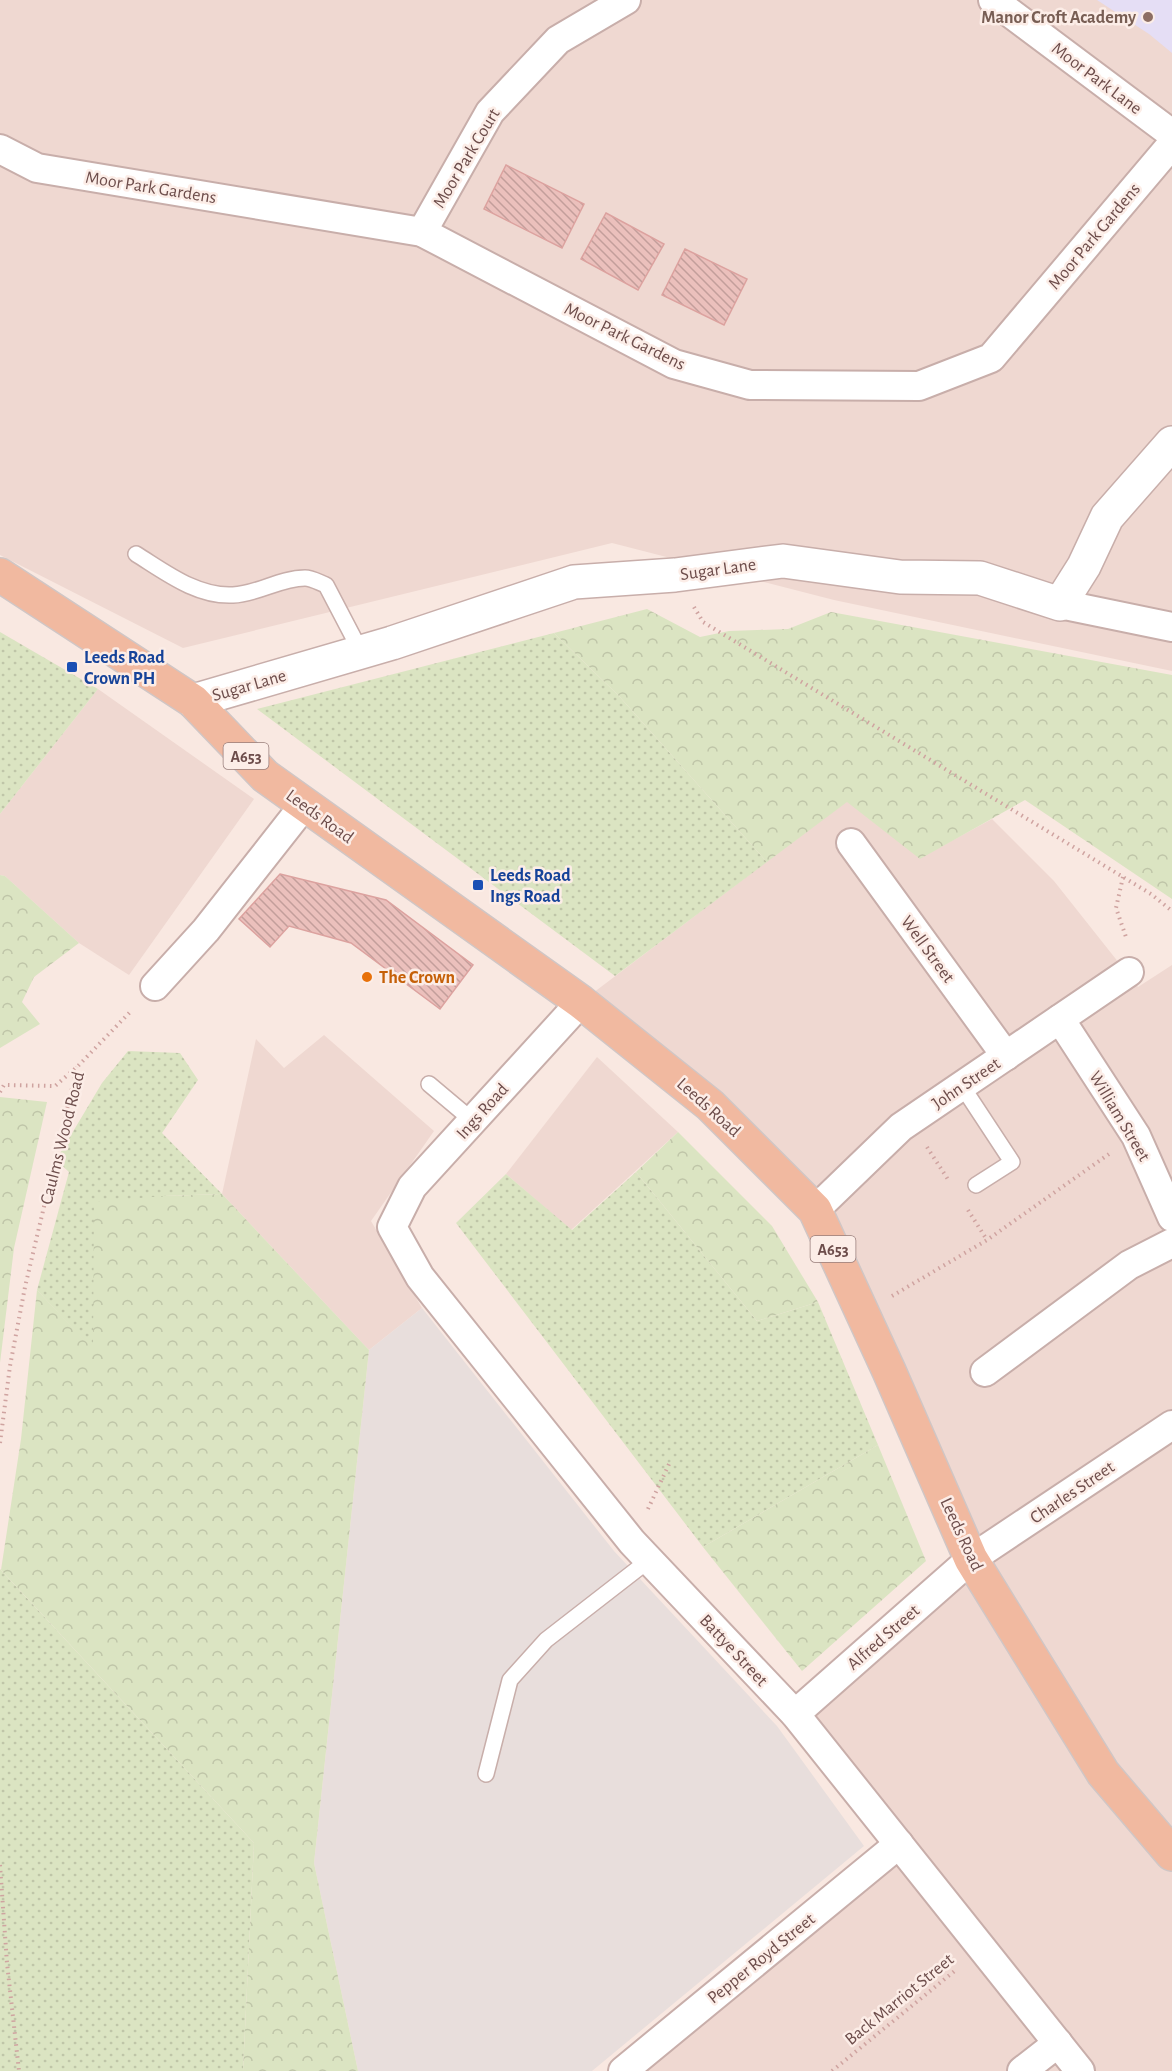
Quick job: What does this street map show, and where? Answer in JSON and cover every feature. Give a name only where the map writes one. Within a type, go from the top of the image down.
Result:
[{"type":"main road","name":"Leeds Road","points":[[0,575],[193,702],[265,776],[581,1002],[711,1105],[815,1210],[971,1559],[1103,1773],[1172,1854]]},
{"type":"street","name":"Moor Park Court","points":[[422,232],[490,112],[558,40],[626,0]]},
{"type":"street","name":"Moor Park Lane","points":[[993,0],[1172,134]]},
{"type":"street","name":"Moor Park Gardens","points":[[0,149],[37,168],[422,232],[674,364],[750,385],[919,386],[991,358],[1172,144]]},
{"type":"street","points":[[1172,443],[1107,517],[1084,566],[1060,604],[1172,627]]},
{"type":"street","name":"Sugar Lane","points":[[193,702],[361,652],[574,582],[675,575],[783,561],[900,577],[980,578],[1060,604]]},
{"type":"street","points":[[155,986],[206,930],[304,804]]},
{"type":"street","name":"Well Street","points":[[851,843],[1005,1056]]},
{"type":"street","name":"John Street","points":[[815,1210],[901,1127],[1129,972]]},
{"type":"street","name":"Ings Road","points":[[392,1227],[412,1187],[581,1002]]},
{"type":"street","name":"William Street","points":[[1060,1019],[1136,1136],[1172,1217]]},
{"type":"street","name":"Battye Street","points":[[392,1227],[420,1277],[641,1551],[795,1714],[1080,2071]]},
{"type":"street","points":[[985,1372],[1129,1265],[1172,1243]]},
{"type":"street","name":"Charles Street","points":[[971,1559],[1172,1425]]},
{"type":"street","name":"Alfred Street","points":[[795,1714],[971,1559]]},
{"type":"street","name":"Pepper Royd Street","points":[[623,2071],[899,1844]]},
{"type":"street","points":[[1022,2071],[1058,2043]]},
{"type":"lane","points":[[136,554],[184,584],[208,593],[233,596],[307,577],[326,585],[361,652]]},
{"type":"lane","points":[[429,1084],[473,1121]]},
{"type":"lane","points":[[962,1086],[1012,1162],[976,1185]]},
{"type":"lane","points":[[486,1774],[510,1680],[546,1640],[641,1551]]},
{"type":"path","points":[[675,575],[703,622],[1151,894],[1172,911]]},
{"type":"path","points":[[1123,877],[1116,908],[1137,969],[1129,972]]},
{"type":"path","name":"Caulms Wood Road","points":[[0,1443],[10,1366],[25,1287],[77,1067],[155,986]]},
{"type":"path","points":[[0,1092],[4,1086],[55,1086],[77,1067]]},
{"type":"path","points":[[863,1313],[987,1240],[1136,1136]]},
{"type":"path","points":[[641,1551],[670,1462]]},
{"type":"path","points":[[0,1865],[18,2071]]},
{"type":"path","name":"Back Marriot Street","points":[[832,2071],[983,1948]]},
{"type":"shaded area","points":[[0,0],[1172,0],[1172,671],[834,600],[612,543],[183,648],[0,555]]},
{"type":"shaded area","name":"Manor Croft Academy","points":[[1097,0],[1172,0],[1172,53],[1149,34]]},
{"type":"shaded area","points":[[98,689],[254,799],[129,975],[79,943],[5,876],[0,875],[0,814]]},
{"type":"shaded area","points":[[847,801],[920,858],[992,819],[1054,881],[1138,987],[1172,965],[1172,2071],[623,2071],[899,1844],[795,1714],[971,1559],[815,1210],[581,1002]]},
{"type":"shaded area","points":[[324,1035],[434,1131],[371,1221],[422,1308],[369,1350],[222,1194],[256,1039],[284,1068]]},
{"type":"shaded area","points":[[597,1057],[678,1132],[571,1230],[506,1174]]},
{"type":"shaded area","points":[[422,1308],[614,1551],[777,1726],[864,1846],[592,2071],[358,2071],[314,1863],[369,1350]]},
{"type":"green space","points":[[647,609],[700,637],[729,631],[788,629],[831,612],[1172,675],[1172,899],[1025,800],[920,859],[847,802],[767,862],[619,696],[554,633]]},
{"type":"green space","points":[[0,632],[98,689],[0,814]]},
{"type":"green space","points":[[554,633],[619,696],[767,862],[615,976],[257,709]]},
{"type":"green space","points":[[0,875],[5,876],[79,943],[34,977],[22,1002],[40,1024],[0,1048]]},
{"type":"green space","points":[[128,1051],[180,1053],[198,1080],[162,1133],[222,1194],[164,1196],[93,1350],[37,1290],[69,1172],[56,1160],[102,1083]]},
{"type":"green space","points":[[0,1097],[47,1102],[14,1248],[0,1363]]},
{"type":"green space","points":[[678,1132],[772,1226],[818,1302],[757,1321],[636,1172]]},
{"type":"green space","points":[[636,1172],[757,1321],[818,1302],[878,1445],[703,1547],[456,1223],[506,1174],[572,1230]]},
{"type":"green space","points":[[222,1194],[369,1350],[314,1863],[358,2071],[243,2071],[254,1843],[1,1570],[21,1439],[37,1290],[93,1349],[94,1202]]},
{"type":"green space","points":[[878,1445],[926,1561],[802,1671],[703,1547]]},
{"type":"green space","points":[[0,1569],[254,1843],[243,2071],[0,2071]]},
{"type":"building","points":[[506,165],[584,204],[562,248],[484,209]]},
{"type":"building","points":[[606,213],[664,244],[638,290],[581,259]]},
{"type":"building","points":[[685,249],[747,279],[724,325],[662,295]]},
{"type":"building","points":[[280,874],[386,900],[473,965],[440,1009],[351,943],[289,926],[270,947],[239,919]]},
{"type":"place","name":"Manor Croft Academy","points":[[1148,17]]},
{"type":"place","name":"Leeds Road Crown PH","points":[[72,667]]},
{"type":"place","name":"Leeds Road Ings Road","points":[[478,885]]},
{"type":"place","name":"The Crown","points":[[367,977]]}]
